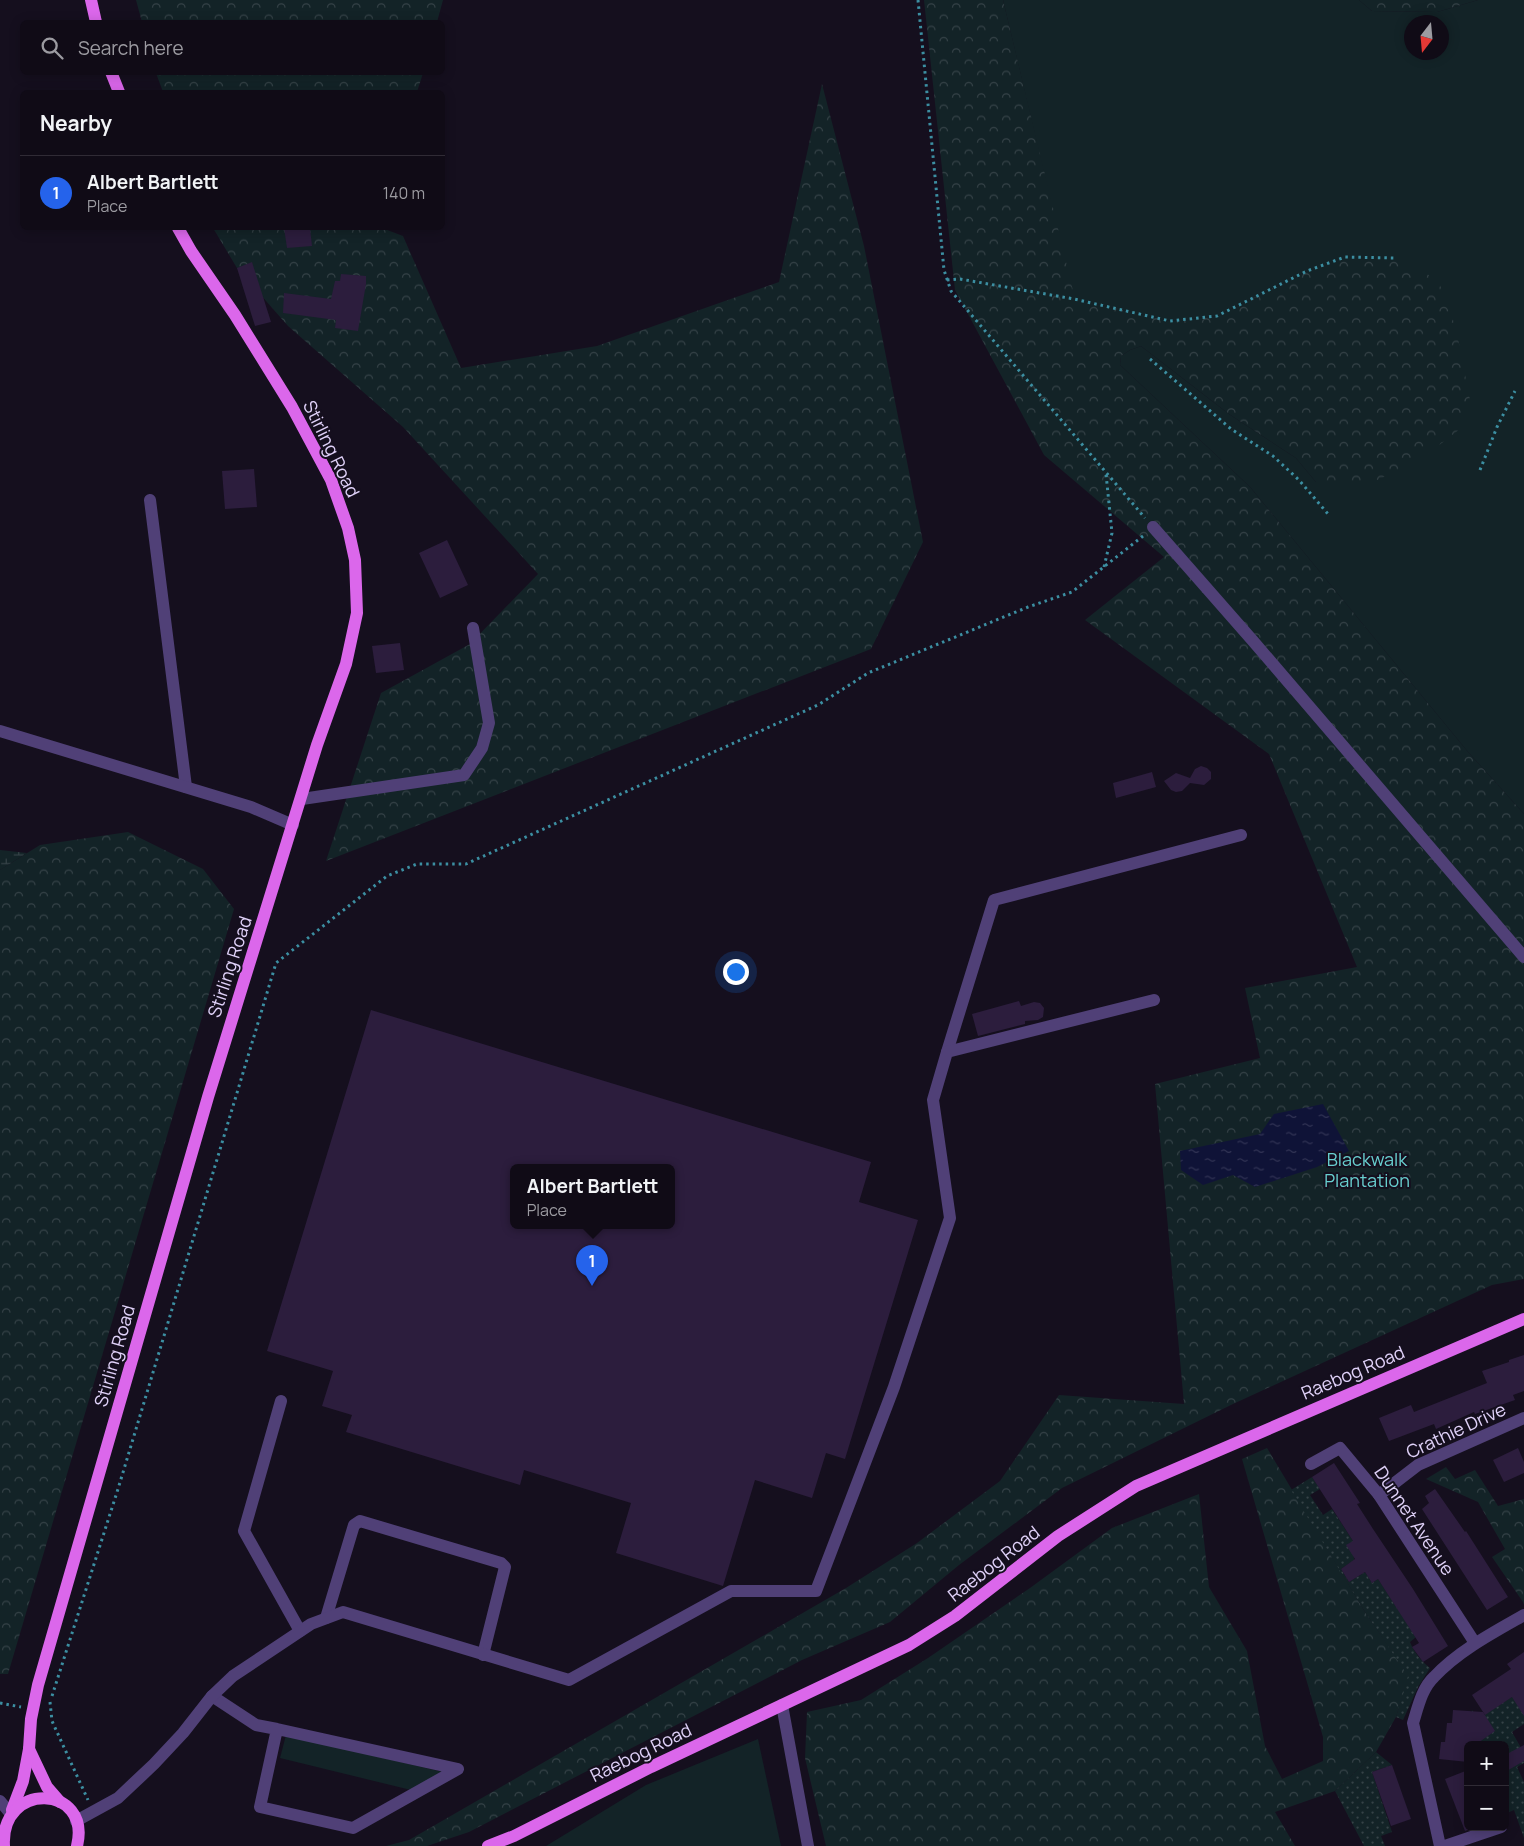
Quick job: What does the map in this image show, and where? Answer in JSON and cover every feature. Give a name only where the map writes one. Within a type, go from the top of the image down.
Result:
[{"type":"main road","points":[[91,0],[96,20]]},
{"type":"main road","points":[[112,75],[118,90]]},
{"type":"main road","name":"Stirling Road","points":[[4,1846],[4,1828],[23,1781],[38,1685],[208,1097],[317,746],[346,664],[357,613],[355,560],[345,520],[331,480],[292,407],[179,230]]},
{"type":"main road","name":"Raebog Road","points":[[488,1846],[514,1836],[651,1766],[917,1640],[955,1616],[1058,1536],[1136,1486],[1524,1318]]},
{"type":"main road","points":[[29,1749],[47,1787],[71,1811],[76,1821],[80,1844]]},
{"type":"main road","points":[[11,1812],[27,1800],[38,1797],[62,1803]]},
{"type":"street","points":[[150,500],[186,787]]},
{"type":"street","points":[[1153,527],[1524,957]]},
{"type":"street","points":[[302,799],[464,775],[482,748],[489,723],[473,628]]},
{"type":"street","points":[[0,731],[251,807],[293,826]]},
{"type":"street","points":[[76,1821],[118,1798],[154,1764],[183,1733],[212,1696],[233,1676],[311,1624],[343,1612],[568,1680],[731,1591],[816,1591],[894,1387],[950,1218],[933,1100],[994,900],[1241,835]]},
{"type":"street","points":[[948,1052],[1154,1000]]},
{"type":"street","points":[[281,1401],[244,1531],[300,1631]]},
{"type":"street","name":"Crathie Drive","points":[[1379,1495],[1418,1465],[1524,1418]]},
{"type":"street","name":"Dunnet Avenue","points":[[1311,1464],[1340,1448],[1379,1495],[1475,1643]]},
{"type":"street","points":[[326,1618],[354,1525],[360,1521],[501,1563],[506,1567],[483,1655]]},
{"type":"street","points":[[1440,1846],[1413,1723],[1426,1688],[1433,1677],[1475,1643],[1524,1615]]},
{"type":"street","points":[[212,1696],[256,1725],[277,1729],[458,1769],[353,1828],[269,1810],[260,1807],[277,1729]]},
{"type":"street","points":[[782,1705],[808,1846]]},
{"type":"street","points":[[0,1802],[11,1812]]},
{"type":"street","points":[[1445,1846],[1489,1831]]},
{"type":"path","points":[[93,1812],[52,1721],[50,1700],[118,1489],[276,963],[387,876],[417,864],[466,864],[818,705],[868,673],[1028,607],[1072,592],[1153,527],[951,292],[943,260],[918,0]]},
{"type":"path","points":[[947,280],[960,279],[1065,297],[1170,322],[1218,316],[1307,271],[1345,257],[1397,258]]},
{"type":"path","points":[[1150,359],[1231,429],[1273,456],[1299,480],[1328,514]]},
{"type":"path","points":[[1480,470],[1515,391]]},
{"type":"path","points":[[1104,568],[1112,533],[1106,474]]},
{"type":"path","points":[[0,1703],[33,1710]]},
{"type":"green space","points":[[136,0],[443,0],[438,20],[141,20]]},
{"type":"green space","name":"Blackwalk Plantation","points":[[924,0],[1003,0],[1075,299],[1170,321],[1217,316],[1307,271],[1345,257],[1397,258],[1438,280],[1456,328],[1470,400],[1460,429],[1421,459],[1365,486],[1316,482],[1296,458],[1229,414],[1141,346],[1121,356],[1120,365],[1250,487],[1468,752],[1524,814],[1524,1279],[1492,1285],[1233,1404],[1062,1488],[959,1565],[890,1622],[802,1660],[469,1832],[427,1846],[386,1846],[409,1840],[846,1588],[917,1543],[1000,1481],[1059,1395],[1184,1404],[1155,1084],[1260,1058],[1245,988],[1357,967],[1269,754],[1085,620],[1164,557],[1044,455],[955,290]]},
{"type":"green space","points":[[1003,0],[1359,0],[1372,11],[1437,12],[1478,0],[1524,0],[1524,814],[1468,752],[1250,487],[1120,365],[1121,356],[1141,346],[1229,414],[1296,458],[1316,482],[1307,271],[1217,316],[1170,321],[1074,299]]},
{"type":"green space","points":[[1359,0],[1478,0],[1437,12],[1372,11]]},
{"type":"green space","points":[[157,75],[422,75],[418,90],[162,90]]},
{"type":"green space","points":[[822,84],[864,246],[923,542],[871,649],[326,861],[381,693],[470,644],[538,574],[403,427],[288,326],[237,268],[214,230],[387,230],[403,236],[461,368],[597,346],[779,282]]},
{"type":"green space","points":[[128,832],[203,869],[234,909],[8,1674],[0,1674],[0,870],[40,845]]},
{"type":"green space","points":[[0,850],[27,853],[0,870]]},
{"type":"green space","points":[[1267,1448],[1365,1612],[1409,1676],[1396,1717],[1376,1752],[1335,1791],[1275,1812],[1295,1846],[826,1846],[805,1758],[807,1712],[861,1700],[928,1658],[1030,1588],[1112,1528],[1199,1494],[1209,1587],[1247,1651],[1265,1746],[1282,1779],[1323,1761],[1323,1737],[1242,1459]]},
{"type":"green space","points":[[1446,1467],[1455,1479],[1475,1470],[1498,1506],[1524,1499],[1524,1605],[1492,1557],[1505,1549],[1478,1502],[1426,1479]]},
{"type":"green space","points":[[1312,1477],[1320,1489],[1310,1495],[1323,1515],[1332,1509],[1353,1541],[1354,1560],[1341,1569],[1349,1582],[1365,1572],[1372,1583],[1378,1579],[1416,1637],[1410,1642],[1414,1649],[1430,1668],[1418,1687],[1403,1720],[1396,1717],[1408,1676],[1365,1612],[1291,1490]]},
{"type":"green space","points":[[1524,1689],[1524,1724],[1512,1732],[1524,1753],[1524,1763],[1517,1767],[1524,1782],[1524,1838],[1514,1810],[1509,1812],[1509,1741],[1477,1741],[1452,1723],[1452,1720],[1470,1722],[1472,1710],[1478,1719]]},
{"type":"green space","points":[[286,1735],[443,1772],[415,1791],[280,1758]]},
{"type":"green space","points":[[758,1739],[781,1846],[546,1846],[646,1785]]},
{"type":"green space","points":[[1376,1752],[1392,1765],[1372,1772],[1392,1832],[1381,1836],[1385,1846],[1364,1846],[1335,1791]]},
{"type":"water","points":[[1323,1104],[1349,1151],[1317,1167],[1255,1187],[1233,1175],[1203,1185],[1181,1170],[1180,1151],[1260,1134],[1274,1114]]},
{"type":"building","points":[[284,230],[310,230],[312,246],[287,248]]},
{"type":"building","points":[[252,262],[271,322],[255,326],[237,268]]},
{"type":"building","points":[[341,274],[366,276],[358,331],[335,328],[336,320],[283,313],[284,293],[331,299],[335,281],[340,281]]},
{"type":"building","points":[[254,469],[257,507],[225,509],[222,471]]},
{"type":"building","points":[[447,540],[468,585],[440,598],[419,553]]},
{"type":"building","points":[[400,643],[404,670],[376,673],[372,646]]},
{"type":"building","points":[[1201,766],[1211,772],[1211,779],[1204,785],[1190,783],[1182,791],[1176,792],[1171,790],[1164,781],[1176,773],[1190,778],[1195,769]]},
{"type":"building","points":[[1152,772],[1156,787],[1116,798],[1113,783]]},
{"type":"building","points":[[1019,1001],[1021,1006],[1034,1002],[1040,1003],[1044,1008],[1043,1017],[1038,1020],[1025,1021],[1025,1024],[978,1036],[972,1014]]},
{"type":"building","points":[[371,1010],[871,1162],[859,1202],[918,1220],[845,1459],[826,1453],[812,1498],[755,1480],[723,1586],[616,1553],[631,1503],[524,1470],[520,1485],[346,1432],[352,1415],[322,1406],[333,1371],[267,1351]]},
{"type":"building","points":[[1524,1355],[1524,1391],[1513,1395],[1515,1400],[1475,1414],[1474,1412],[1436,1429],[1434,1424],[1389,1441],[1379,1418],[1411,1405],[1414,1412],[1487,1383],[1482,1371]]},
{"type":"building","points":[[1518,1448],[1524,1462],[1524,1473],[1504,1482],[1493,1460]]},
{"type":"building","points":[[1334,1463],[1360,1503],[1357,1504],[1448,1646],[1423,1662],[1412,1647],[1419,1643],[1378,1579],[1372,1583],[1365,1572],[1349,1582],[1341,1569],[1355,1559],[1346,1545],[1353,1541],[1312,1477]]},
{"type":"building","points":[[1435,1489],[1466,1531],[1508,1597],[1487,1610],[1422,1509],[1429,1503],[1425,1496]]},
{"type":"building","points":[[1524,1652],[1524,1716],[1512,1697],[1485,1715],[1472,1695],[1511,1669],[1507,1664]]},
{"type":"building","points":[[1453,1710],[1483,1712],[1495,1731],[1481,1741],[1464,1741],[1464,1762],[1439,1759],[1441,1742],[1445,1742],[1447,1723],[1452,1723]]},
{"type":"building","points":[[1524,1745],[1524,1761],[1509,1770],[1509,1753]]},
{"type":"building","points":[[1392,1765],[1411,1819],[1391,1826],[1372,1772]]},
{"type":"building","points":[[1464,1772],[1464,1828],[1445,1779]]},
{"type":"place","name":"Albert Bartlett","points":[[592,1286]]}]
